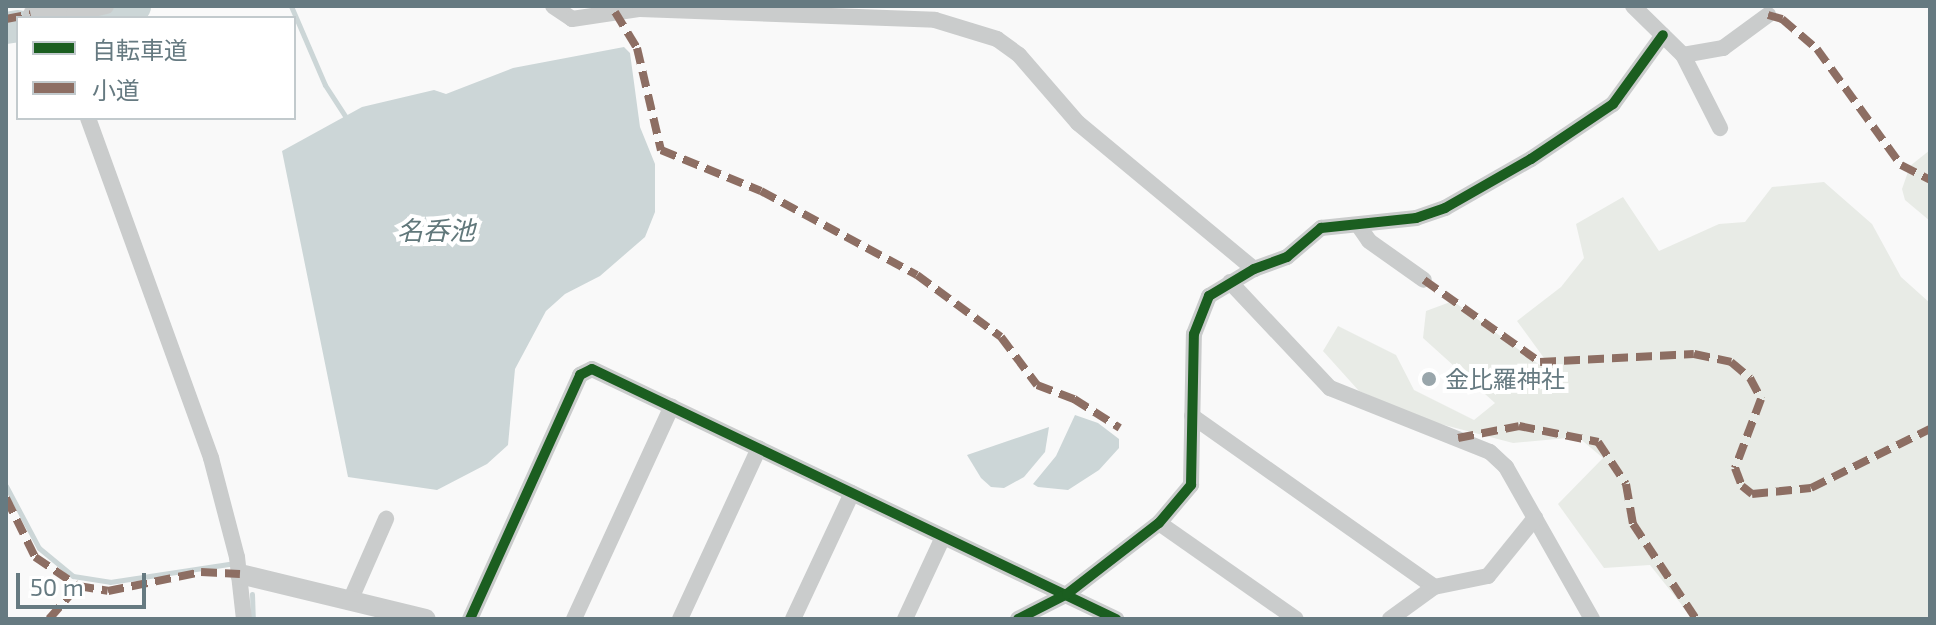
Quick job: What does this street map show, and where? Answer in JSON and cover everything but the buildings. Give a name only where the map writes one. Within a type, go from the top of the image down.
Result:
[{"type":"street","points":[[30,13],[74,14],[106,6]]},
{"type":"street","points":[[553,6],[572,19],[640,9],[920,19],[997,39],[1019,55],[1078,123],[1254,269]]},
{"type":"street","points":[[1633,6],[1683,55],[1720,128]]},
{"type":"street","points":[[1683,55],[1723,48],[1768,15]]},
{"type":"street","points":[[1018,619],[1067,594],[1159,523],[1191,485],[1198,316],[1209,296],[1254,269],[1287,257],[1321,228],[1416,218],[1445,208],[1591,124],[1633,82],[1663,35]]},
{"type":"street","points":[[89,120],[211,458],[240,574],[244,619]]},
{"type":"street","points":[[1358,225],[1369,241],[1424,280]]},
{"type":"street","points":[[1230,282],[1330,388],[1490,452],[1506,467],[1592,619]]},
{"type":"street","points":[[470,619],[580,375],[592,369],[1116,619]]},
{"type":"street","points":[[574,619],[672,406]]},
{"type":"street","points":[[1192,416],[1434,587]]},
{"type":"street","points":[[680,619],[759,448]]},
{"type":"street","points":[[793,619],[852,493]]},
{"type":"street","points":[[1390,619],[1434,587],[1488,576],[1535,518]]},
{"type":"street","points":[[350,601],[387,519]]},
{"type":"street","points":[[1159,523],[1296,619]]},
{"type":"street","points":[[905,619],[943,537]]},
{"type":"street","points":[[240,574],[426,619]]},
{"type":"shaded area","points":[[1930,150],[1930,221],[1905,200],[1902,189],[1910,166]]},
{"type":"shaded area","points":[[1824,182],[1872,224],[1901,277],[1930,303],[1930,619],[1693,619],[1650,565],[1604,568],[1558,504],[1603,458],[1578,437],[1513,443],[1429,421],[1359,391],[1323,351],[1338,326],[1396,355],[1414,390],[1474,420],[1495,403],[1423,338],[1426,311],[1453,301],[1560,380],[1517,321],[1561,287],[1584,258],[1576,224],[1623,197],[1659,251],[1719,224],[1745,222],[1772,187]]},
{"type":"water","name":"名呑池","points":[[624,47],[630,53],[640,127],[655,164],[655,212],[645,237],[600,276],[565,294],[546,311],[515,369],[508,445],[487,464],[437,490],[348,477],[282,151],[362,107],[434,90],[446,94],[513,68]]},
{"type":"water","points":[[1075,415],[1098,423],[1119,439],[1119,448],[1099,470],[1068,490],[1038,487],[1033,484],[1056,456]]},
{"type":"water","points":[[1049,427],[1045,452],[1024,477],[1004,488],[991,487],[981,478],[967,455]]},
{"type":"waterway","points":[[105,16],[135,6]]},
{"type":"waterway","points":[[291,6],[295,16]]},
{"type":"waterway","points":[[296,18],[325,85],[346,117]]},
{"type":"waterway","points":[[6,28],[16,26]]},
{"type":"waterway","points":[[6,486],[39,548],[73,576],[110,582],[229,564]]},
{"type":"waterway","points":[[252,594],[253,619]]},
{"type":"marked path","points":[[615,12],[637,48],[661,150],[761,191],[917,275],[1001,337],[1037,385],[1074,399],[1120,428]]},
{"type":"marked path","points":[[21,16],[31,14]]},
{"type":"marked path","points":[[1768,15],[1782,19],[1817,49],[1901,165],[1930,180]]},
{"type":"marked path","points":[[6,19],[16,17]]},
{"type":"marked path","points":[[1424,280],[1540,362],[1694,354],[1731,362],[1750,378],[1761,399],[1735,468],[1742,486],[1752,494],[1811,488],[1930,429]]},
{"type":"marked path","points":[[1458,438],[1519,426],[1598,442],[1626,484],[1633,524],[1696,619]]},
{"type":"marked path","points":[[6,498],[35,557],[78,586],[108,591],[201,572],[240,574]]},
{"type":"marked path","points":[[49,619],[78,586]]},
{"type":"cycle path","points":[[1018,619],[1067,594],[1159,523],[1191,485],[1194,334],[1209,296],[1254,269],[1287,257],[1321,228],[1416,218],[1445,208],[1531,159],[1613,104],[1663,35]]},
{"type":"cycle path","points":[[470,619],[580,375],[592,369],[1116,619]]},
{"type":"place","name":"金比羅神社","points":[[1429,379]]}]
